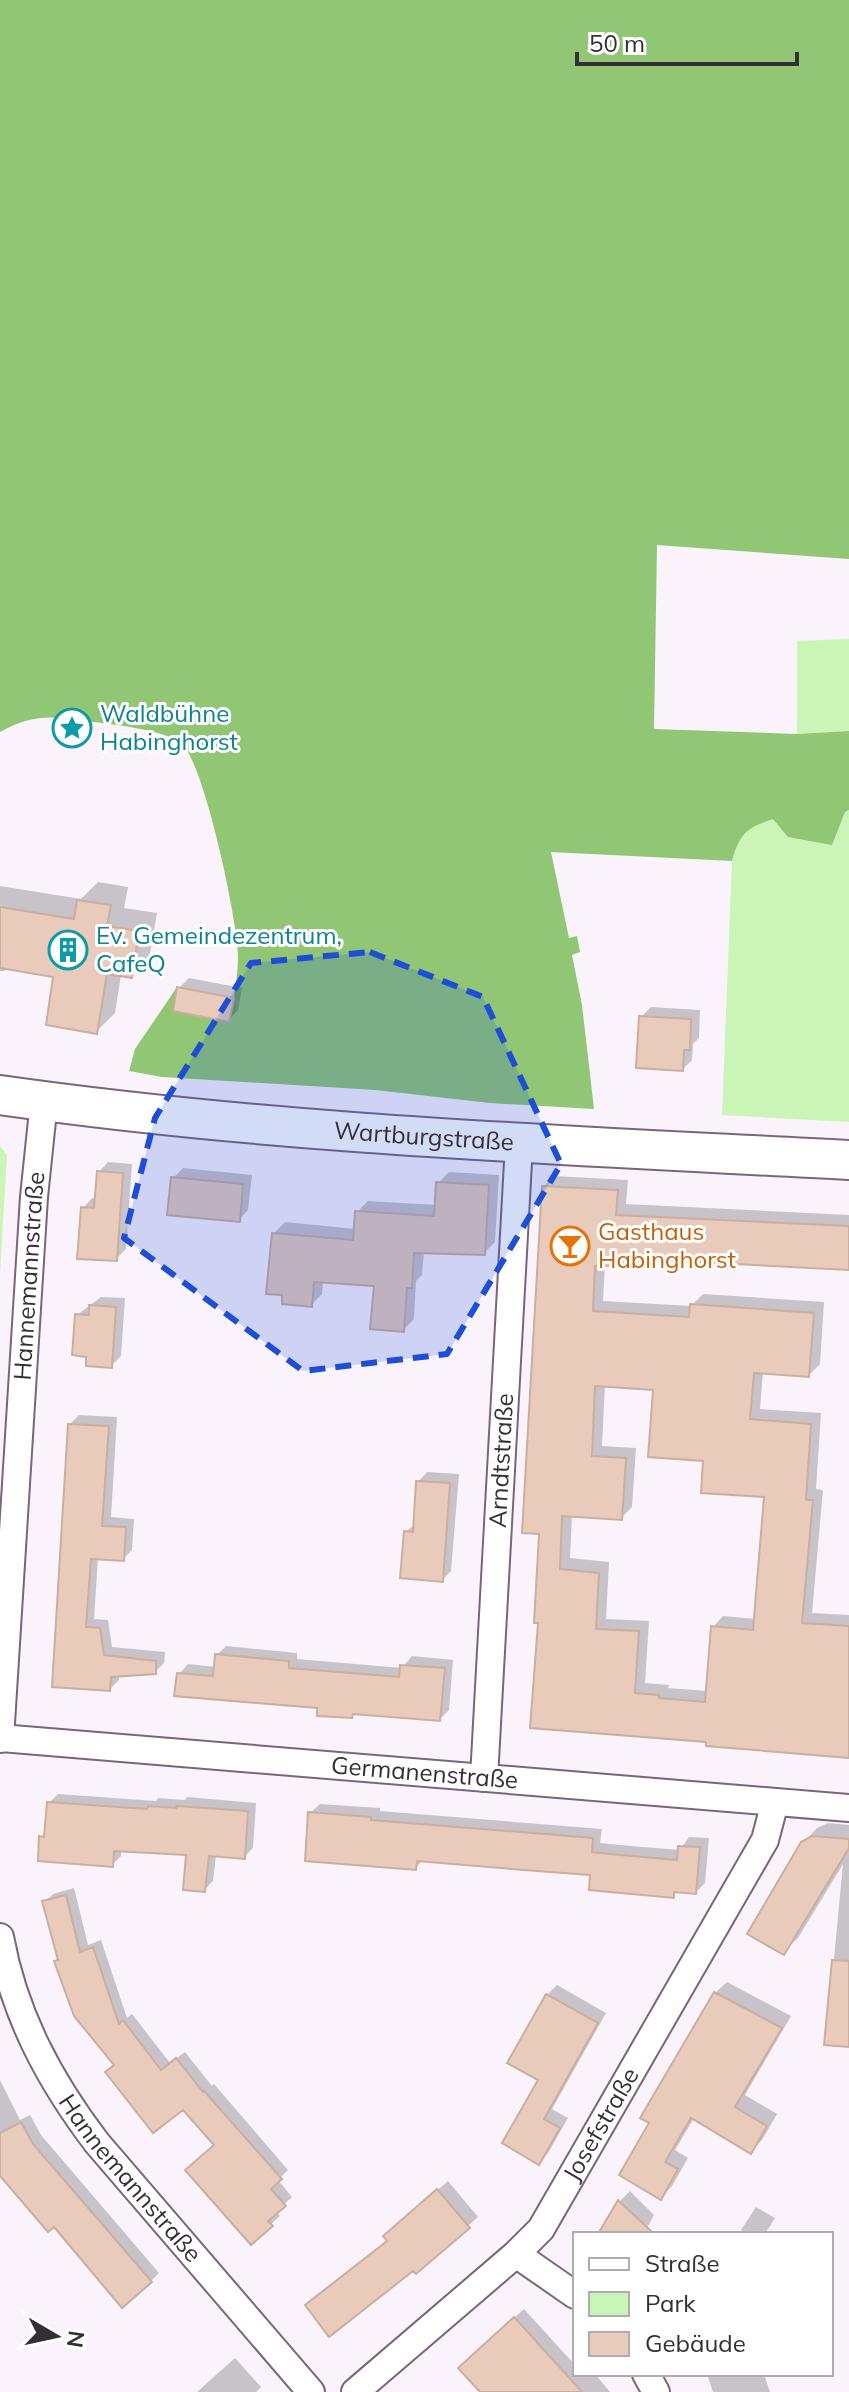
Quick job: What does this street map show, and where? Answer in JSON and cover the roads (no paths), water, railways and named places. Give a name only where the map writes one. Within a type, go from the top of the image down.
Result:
[{"type":"main road","name":"Wartburgstraße","points":[[0,1095],[191,1117],[519,1144],[849,1160]]},
{"type":"street","name":"Hannemannstraße","points":[[0,1739],[34,1197],[44,1101]]},
{"type":"street","name":"Arndtstraße","points":[[484,1778],[519,1144]]},
{"type":"street","name":"Germanenstraße","points":[[0,1739],[849,1808]]},
{"type":"street","name":"Josefstraße","points":[[355,2392],[541,2229],[765,1840],[775,1802]]},
{"type":"street","name":"Hannemannstraße","points":[[0,1937],[12,1987],[27,2029],[70,2108],[311,2392]]},
{"type":"street","points":[[516,2254],[573,2294]]},
{"type":"place","name":"Waldbühne Habinghorst","points":[[72,728]]},
{"type":"place","name":"Ev. Gemeindezentrum, CafeQ","points":[[68,950]]},
{"type":"place","name":"Gasthaus Habinghorst","points":[[570,1246]]}]
